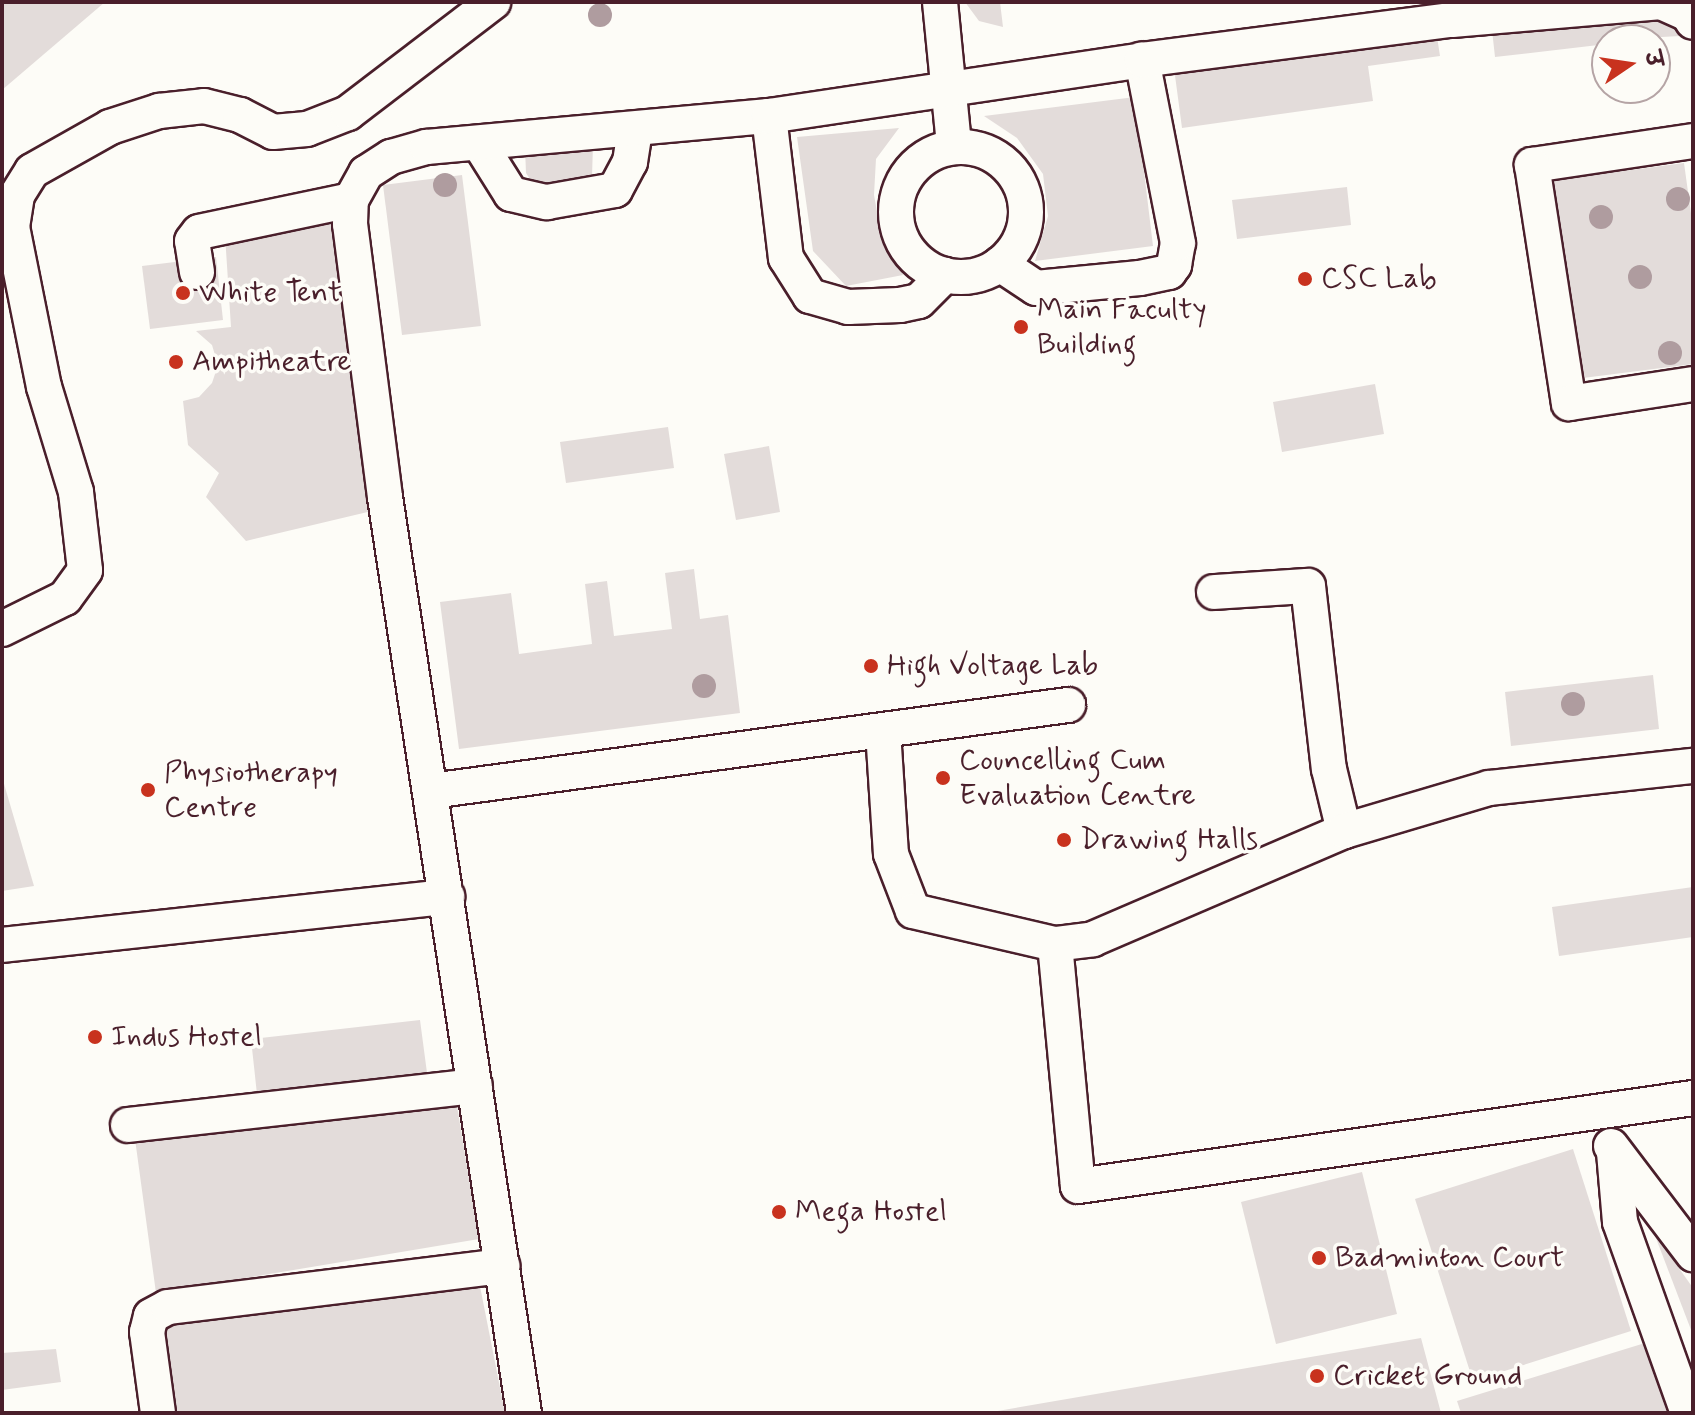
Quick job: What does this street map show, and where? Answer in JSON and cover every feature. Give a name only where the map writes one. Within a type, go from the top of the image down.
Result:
[{"type":"street","points":[[2,629],[65,598],[85,570],[76,492],[44,387],[12,227],[17,195],[32,171],[110,127],[159,111],[204,106],[240,115],[273,132],[307,129],[348,113],[493,2]]},
{"type":"street","points":[[940,2],[954,146]]},
{"type":"street","points":[[524,1413],[385,497],[350,224],[351,200],[366,173],[391,157],[427,147],[769,116],[1142,60],[1452,20],[1661,2],[1688,14],[1693,22]]},
{"type":"street","points":[[1000,264],[1036,288],[1140,278],[1169,272],[1174,265],[1178,243],[1142,60]]},
{"type":"street","points":[[769,116],[786,258],[810,296],[848,307],[900,305],[919,301],[945,275]]},
{"type":"street","points":[[479,143],[511,194],[547,202],[615,190],[630,162],[635,129]]},
{"type":"street","points":[[1693,141],[1532,165],[1569,403],[1693,384]]},
{"type":"street","points":[[954,146],[972,147],[1004,162],[1024,195],[1023,234],[1000,264],[964,277],[945,275],[928,268],[908,248],[896,205],[909,172],[937,150],[954,146]]},
{"type":"street","points":[[197,272],[192,241],[199,232],[351,200]]},
{"type":"street","points":[[1214,592],[1308,586],[1329,769],[1344,831]]},
{"type":"street","points":[[431,791],[1068,705]]},
{"type":"street","points":[[883,731],[891,854],[913,911],[1055,944],[1093,939],[1344,831],[1489,788],[1693,766]]},
{"type":"street","points":[[2,945],[447,897]]},
{"type":"street","points":[[1055,944],[1078,1186],[1693,1098]]},
{"type":"street","points":[[128,1125],[475,1086]]},
{"type":"street","points":[[1597,1111],[1614,1152],[1693,1254]]},
{"type":"street","points":[[1614,1152],[1620,1222],[1688,1413]]},
{"type":"street","points":[[158,1413],[147,1332],[151,1316],[168,1307],[502,1266]]},
{"type":"shaded area","points":[[2,2],[105,2],[2,90]]},
{"type":"shaded area","points":[[965,2],[1000,2],[1003,27],[979,21]]},
{"type":"shaded area","points":[[1662,10],[1679,19],[1680,36],[1671,36],[1671,24],[1591,24],[1591,46],[1495,57],[1492,30]]},
{"type":"shaded area","points":[[1436,30],[1440,56],[1368,66],[1373,101],[1182,128],[1174,68]]},
{"type":"shaded area","points":[[1135,97],[1153,246],[1035,261],[1048,216],[1043,174],[1017,138],[984,116]]},
{"type":"shaded area","points":[[899,128],[876,159],[874,195],[880,228],[903,275],[846,286],[813,251],[797,137]]},
{"type":"shaded area","points":[[593,144],[592,177],[576,193],[533,184],[526,173],[525,148]]},
{"type":"shaded area","points":[[1684,163],[1693,228],[1693,364],[1575,379],[1549,181]]},
{"type":"shaded area","points":[[462,175],[481,326],[402,335],[383,185]]},
{"type":"shaded area","points":[[1347,187],[1351,225],[1237,239],[1232,200]]},
{"type":"shaded area","points":[[331,216],[376,510],[246,541],[206,497],[219,473],[188,445],[183,401],[199,397],[212,383],[218,365],[212,345],[196,331],[231,327],[225,235]]},
{"type":"shaded area","name":"White Tent","points":[[216,257],[223,320],[150,329],[142,266]]},
{"type":"shaded area","points":[[1375,384],[1384,434],[1282,452],[1273,402]]},
{"type":"shaded area","points":[[668,427],[674,468],[566,483],[560,442]]},
{"type":"shaded area","points":[[769,446],[780,512],[736,520],[724,454]]},
{"type":"shaded area","points":[[694,569],[700,619],[728,615],[740,713],[459,749],[440,602],[511,593],[519,654],[592,644],[585,584],[607,581],[614,636],[672,629],[665,573]]},
{"type":"shaded area","points":[[1653,675],[1659,729],[1511,746],[1505,692]]},
{"type":"shaded area","points":[[2,777],[34,886],[2,891]]},
{"type":"shaded area","points":[[1693,887],[1693,937],[1559,956],[1552,907]]},
{"type":"shaded area","points":[[420,1020],[431,1103],[456,1100],[479,1239],[156,1293],[135,1139],[260,1122],[251,1039]]},
{"type":"shaded area","points":[[1573,1149],[1631,1331],[1473,1381],[1415,1199]]},
{"type":"shaded area","name":"Badminton Court","points":[[1362,1172],[1397,1314],[1276,1344],[1241,1202]]},
{"type":"shaded area","points":[[1654,1233],[1693,1288],[1693,1335]]},
{"type":"shaded area","points":[[478,1276],[505,1413],[177,1413],[163,1327]]},
{"type":"shaded area","name":"Cricket Ground","points":[[1421,1338],[1441,1413],[986,1413]]},
{"type":"shaded area","points":[[1645,1343],[1667,1413],[1461,1413],[1457,1401]]},
{"type":"shaded area","points":[[56,1349],[61,1382],[2,1390],[2,1353]]},
{"type":"place","name":"CSC Lab","points":[[1305,279]]},
{"type":"place","name":"White Tent","points":[[183,293]]},
{"type":"place","name":"Main Faculty Building","points":[[1021,327]]},
{"type":"place","name":"Ampitheatre","points":[[176,362]]},
{"type":"place","name":"High Voltage Lab","points":[[871,666]]},
{"type":"place","name":"Councelling Cum Evaluation Centre","points":[[943,778]]},
{"type":"place","name":"Physiotherapy Centre","points":[[148,790]]},
{"type":"place","name":"Drawing Halls","points":[[1064,840]]},
{"type":"place","name":"Indus Hostel","points":[[95,1037]]},
{"type":"place","name":"Mega Hostel","points":[[779,1212]]},
{"type":"place","name":"Badminton Court","points":[[1319,1258]]},
{"type":"place","name":"Cricket Ground","points":[[1317,1376]]}]
